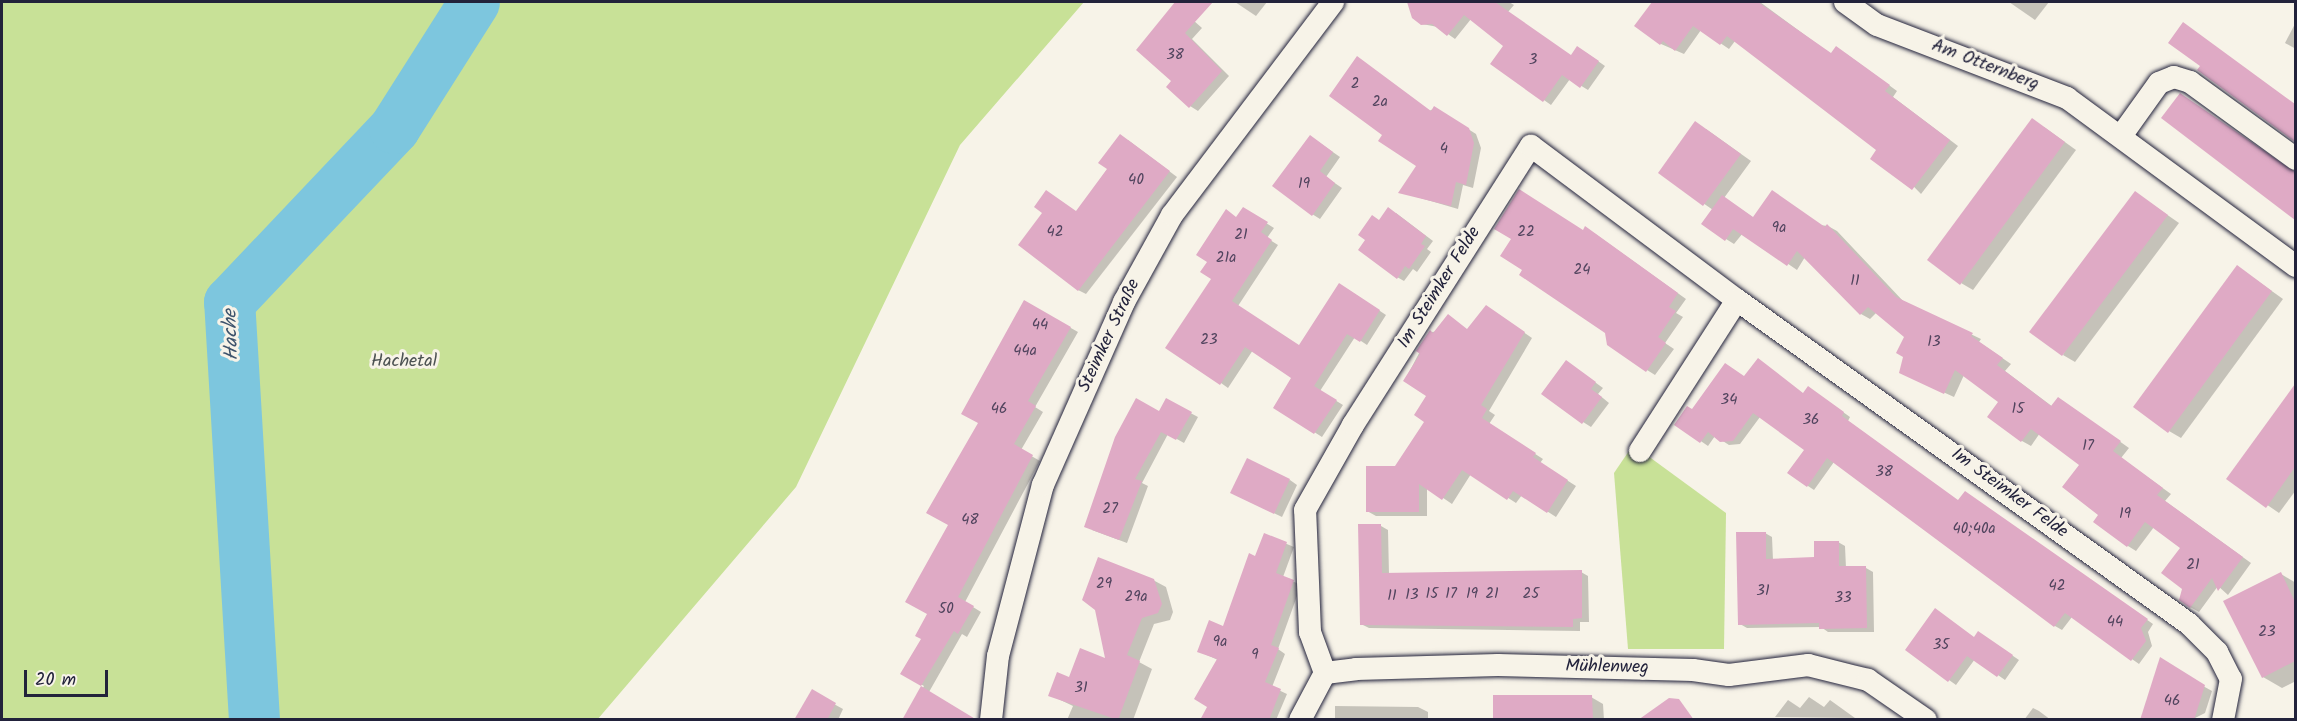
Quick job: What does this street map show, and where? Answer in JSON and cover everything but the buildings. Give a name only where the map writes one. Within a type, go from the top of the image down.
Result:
[{"type":"street","name":"Steimker Straße","points":[[991,720],[998,656],[1042,485],[1124,302],[1172,215],[1333,2]]},
{"type":"street","name":"Am Otternberg","points":[[1845,2],[1877,25],[2067,98],[2295,266]]},
{"type":"street","points":[[2121,136],[2159,83],[2174,77],[2190,82],[2295,159]]},
{"type":"street","name":"Im Steimker Felde","points":[[1325,673],[1310,632],[1305,510],[1353,425],[1531,146],[1737,300],[2189,624],[2217,652],[2231,679],[2223,720]]},
{"type":"street","points":[[1640,451],[1737,300]]},
{"type":"street","name":"Mühlenweg","points":[[1325,673],[1498,665],[1693,670],[1729,675],[1808,665],[1868,680],[1926,720]]},
{"type":"street","points":[[1300,720],[1325,673]]},
{"type":"green space","name":"Hachetal","points":[[2,2],[1084,2],[960,145],[796,487],[597,720],[2,719]]},
{"type":"green space","points":[[1633,445],[1726,513],[1724,649],[1628,649],[1614,473]]},
{"type":"waterway","name":"Hache","points":[[254,720],[229,302],[394,128],[474,2]]}]
